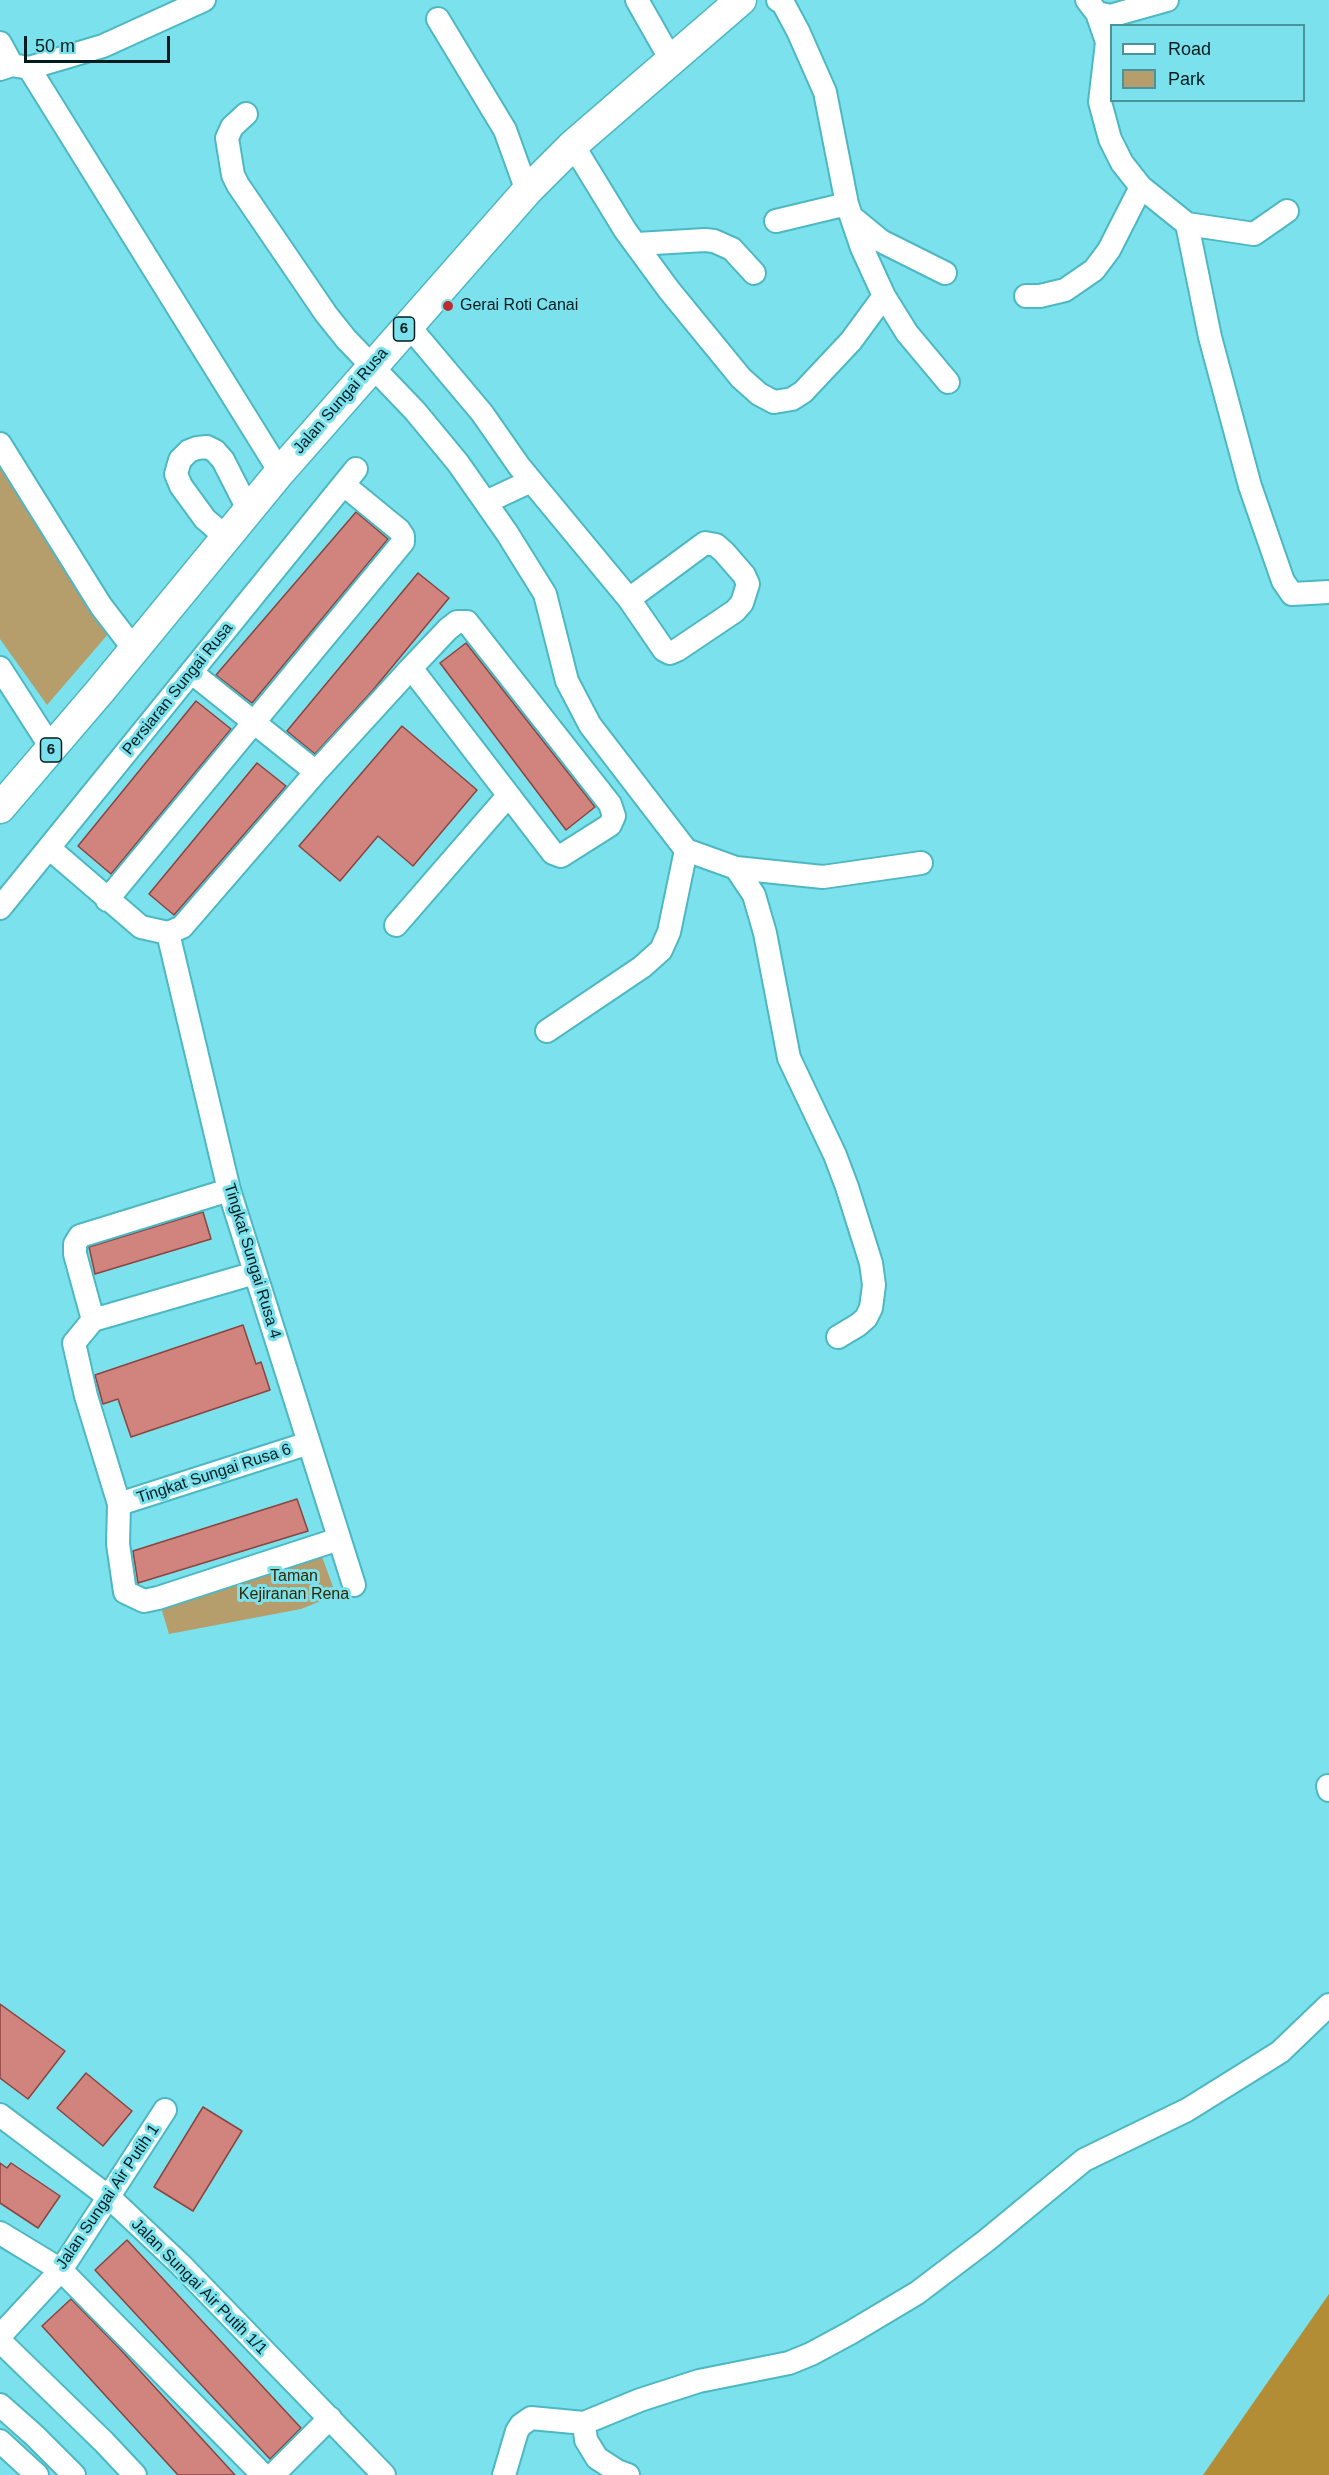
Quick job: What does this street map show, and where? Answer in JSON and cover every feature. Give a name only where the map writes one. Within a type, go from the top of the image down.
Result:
[{"type":"main road","name":"Jalan Sungai Rusa","points":[[0,808],[280,472],[527,191],[573,146],[741,0]]},
{"type":"street","points":[[14,68],[103,46],[204,0]]},
{"type":"street","points":[[637,0],[672,60]]},
{"type":"street","points":[[778,0],[783,3],[798,31],[825,92],[850,211],[862,248],[884,296],[908,333],[948,382]]},
{"type":"street","points":[[1092,7],[1110,16],[1167,0]]},
{"type":"street","points":[[1092,7],[1107,42],[1100,102],[1103,121],[1122,163],[1141,187],[1187,224],[1254,234],[1287,211]]},
{"type":"street","points":[[438,19],[505,130],[527,191]]},
{"type":"street","points":[[0,43],[14,68],[280,472]]},
{"type":"street","points":[[246,114],[232,127],[227,138],[233,175],[326,314],[415,411],[458,463],[486,502],[545,594],[562,665],[574,698],[590,725],[686,850],[736,868],[823,877],[921,863]]},
{"type":"street","points":[[573,146],[669,290],[741,378],[759,394],[774,402],[792,399],[803,392],[851,341],[884,296]]},
{"type":"street","points":[[1026,296],[1040,296],[1065,290],[1094,270],[1109,250],[1141,187]]},
{"type":"street","points":[[776,221],[850,211]]},
{"type":"street","points":[[850,211],[881,241],[945,273]]},
{"type":"street","points":[[1187,224],[1210,338],[1250,486],[1283,582],[1292,594],[1329,592]]},
{"type":"street","points":[[637,244],[714,241],[732,249],[754,273]]},
{"type":"street","points":[[408,325],[482,413],[531,481],[629,599],[661,647],[670,653],[735,611],[742,603],[748,584],[744,575],[724,552],[716,545],[705,543],[629,599]]},
{"type":"street","points":[[0,444],[101,606],[134,649]]},
{"type":"street","points":[[227,538],[205,519],[181,486],[176,474],[180,460],[197,448],[207,447],[215,451],[223,460],[249,511]]},
{"type":"street","name":"Persiaran Sungai Rusa","points":[[0,908],[7,886],[48,848],[350,477],[399,530],[403,536],[403,542],[254,722]]},
{"type":"street","points":[[486,502],[531,481]]},
{"type":"street","points":[[48,848],[141,927],[168,933],[182,927],[316,772],[411,668],[457,622],[467,622],[614,811],[610,825],[561,856],[553,853],[411,668]]},
{"type":"street","points":[[0,668],[52,748]]},
{"type":"street","points":[[192,672],[316,772]]},
{"type":"street","points":[[107,900],[254,722]]},
{"type":"street","points":[[396,925],[508,796]]},
{"type":"street","points":[[547,1031],[633,973],[661,950],[669,932],[686,850]]},
{"type":"street","points":[[736,868],[754,895],[765,933],[789,1058],[835,1155],[871,1263],[874,1285],[871,1308],[866,1318],[838,1337]]},
{"type":"street","name":"Tingkat Sungai Rusa 4","points":[[168,933],[229,1190],[354,1585]]},
{"type":"street","points":[[93,1320],[75,1254],[75,1244],[80,1236],[229,1190]]},
{"type":"street","points":[[255,1273],[93,1320],[74,1343],[86,1396],[119,1504],[118,1544],[126,1592],[144,1601],[158,1598],[339,1539]]},
{"type":"street","name":"Tingkat Sungai Rusa 6","points":[[119,1504],[309,1443]]},
{"type":"street","points":[[504,2475],[517,2431],[531,2418],[584,2423],[640,2400],[699,2381],[789,2363],[811,2355],[850,2333],[917,2293],[987,2240],[1084,2160],[1187,2110],[1280,2052],[1329,2005]]},
{"type":"street","name":"Jalan Sungai Air Putih 1","points":[[0,2336],[61,2270],[110,2198],[165,2110]]},
{"type":"street","name":"Jalan Sungai Air Putih 1/1","points":[[0,2115],[110,2198],[181,2265],[384,2475]]},
{"type":"street","points":[[0,2233],[61,2270],[263,2475]]},
{"type":"street","points":[[0,2341],[135,2475]]},
{"type":"street","points":[[0,2405],[36,2436],[74,2475]]},
{"type":"street","points":[[273,2475],[330,2418]]},
{"type":"street","points":[[584,2423],[586,2440],[597,2458],[628,2475]]},
{"type":"street","points":[[0,2440],[36,2475]]},
{"type":"green space","points":[[0,463],[109,633],[47,705],[0,639]]},
{"type":"green space","name":"Taman Kejiranan Rena","points":[[321,1554],[336,1595],[301,1609],[169,1634],[160,1604]]},
{"type":"shaded area","points":[[1329,2294],[1329,2475],[1203,2475]]},
{"type":"building","points":[[356,512],[388,539],[252,703],[216,675]]},
{"type":"building","points":[[418,573],[449,598],[373,690],[315,754],[287,731]]},
{"type":"building","points":[[466,643],[595,807],[566,830],[440,663]]},
{"type":"building","points":[[196,701],[231,729],[111,874],[78,846]]},
{"type":"building","points":[[402,726],[477,790],[413,866],[378,836],[340,881],[299,846]]},
{"type":"building","points":[[257,763],[286,786],[174,915],[149,894]]},
{"type":"building","points":[[203,1212],[211,1239],[95,1274],[89,1247]]},
{"type":"building","points":[[243,1325],[256,1364],[261,1362],[270,1390],[131,1437],[118,1399],[103,1404],[95,1375]]},
{"type":"building","points":[[297,1499],[308,1531],[138,1583],[133,1551]]},
{"type":"building","points":[[0,2004],[65,2051],[28,2099],[0,2078]]},
{"type":"building","points":[[86,2073],[132,2111],[103,2146],[57,2108]]},
{"type":"building","points":[[203,2107],[242,2131],[193,2211],[154,2187]]},
{"type":"building","points":[[0,2163],[7,2168],[11,2163],[60,2196],[38,2228],[0,2203]]},
{"type":"building","points":[[127,2240],[301,2428],[270,2459],[95,2270]]},
{"type":"building","points":[[71,2299],[235,2475],[178,2475],[42,2326]]},
{"type":"place","name":"Gerai Roti Canai","points":[[448,306]]}]
